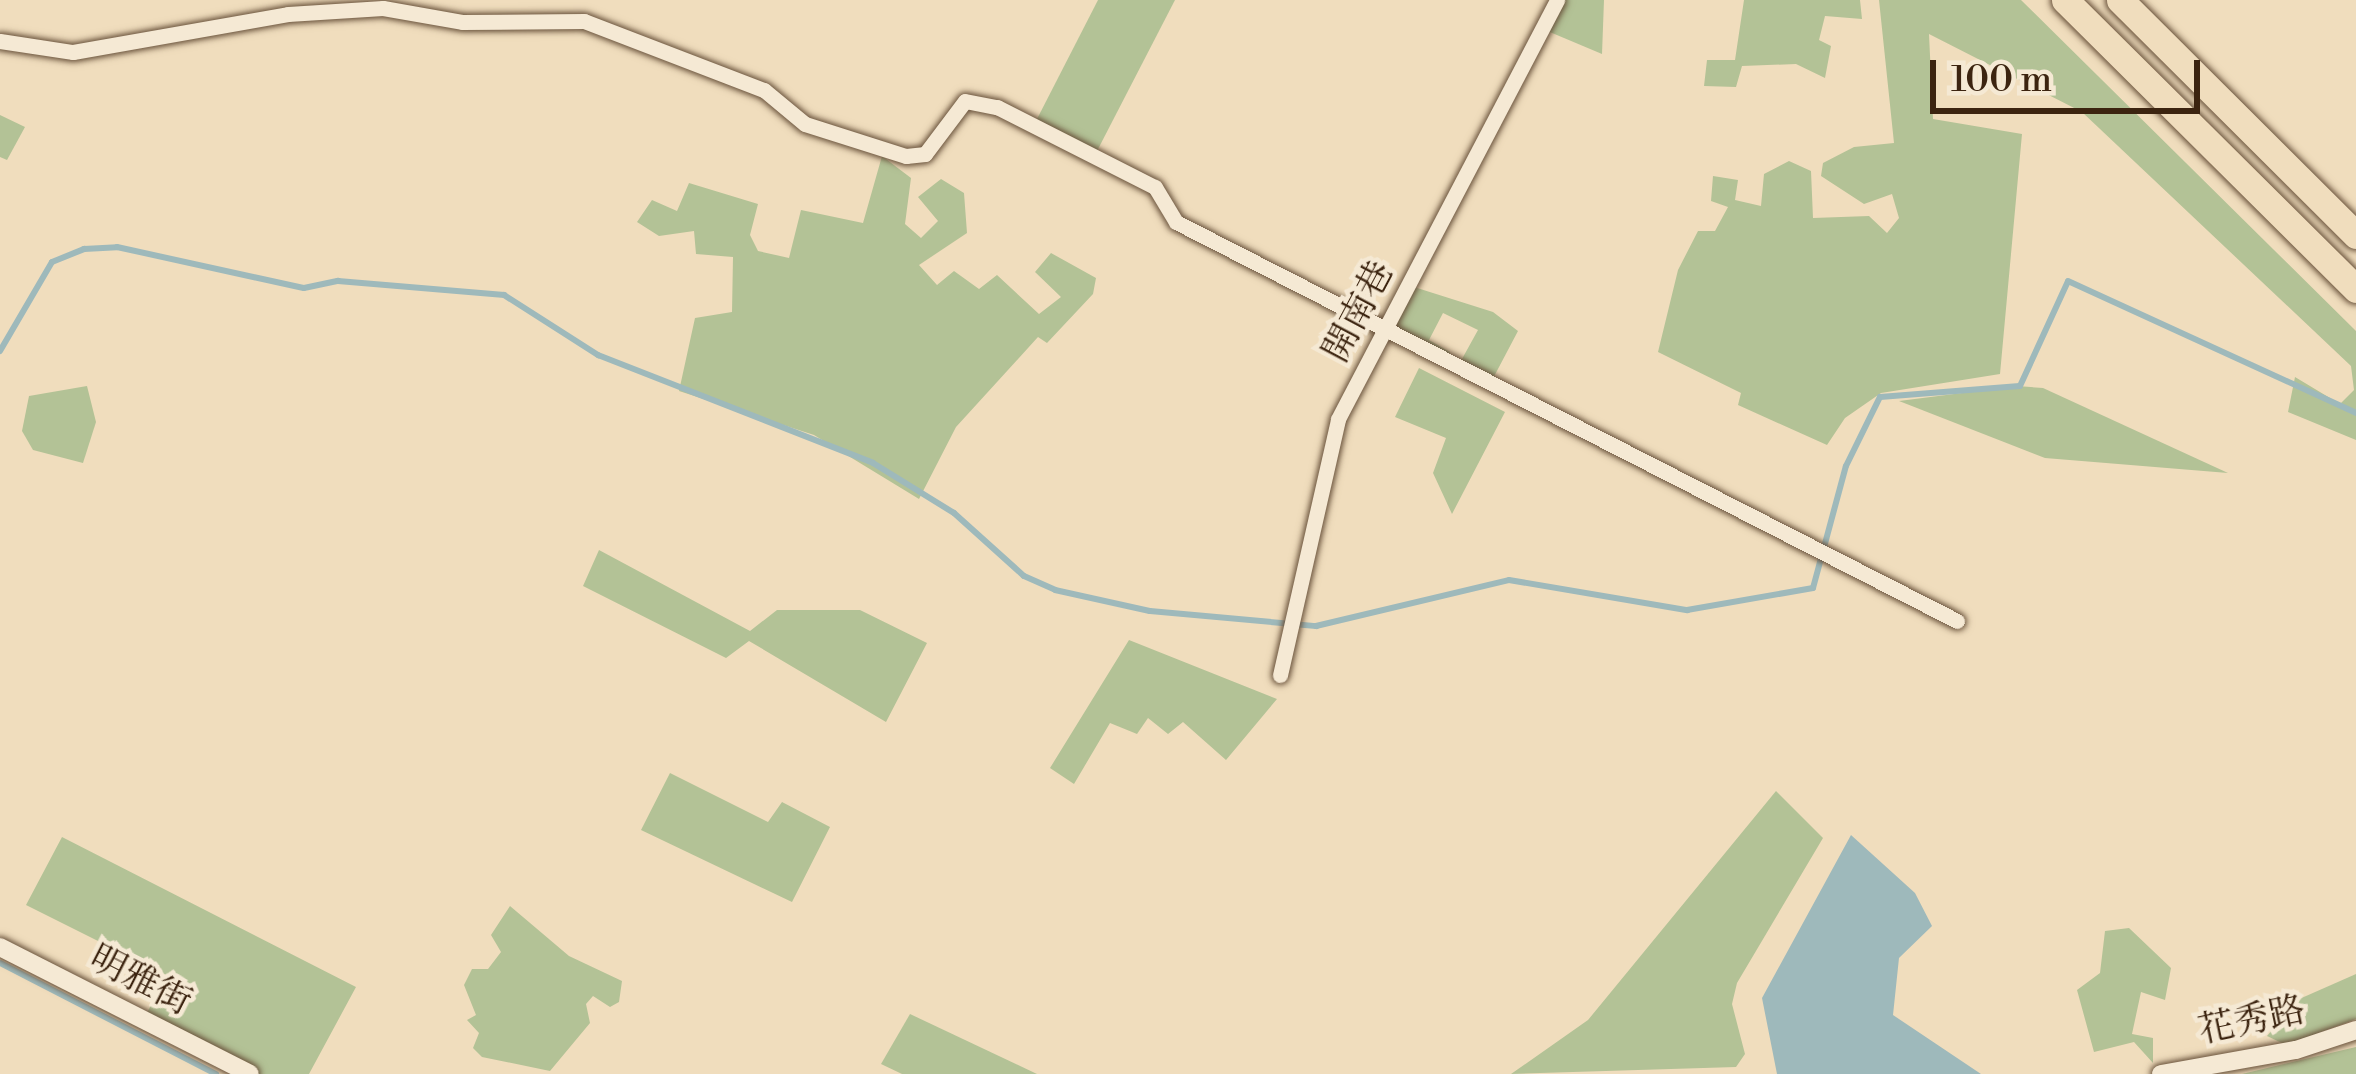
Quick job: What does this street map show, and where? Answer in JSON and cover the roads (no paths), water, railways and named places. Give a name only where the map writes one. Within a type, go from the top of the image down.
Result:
[{"type":"highway","points":[[2065,0],[2356,289]]},
{"type":"highway","points":[[2120,0],[2356,235]]},
{"type":"street","name":"開南巷","points":[[1280,675],[1338,419],[1557,0]]},
{"type":"street","points":[[0,40],[74,52],[288,14],[382,8],[463,22],[584,21],[764,91],[805,124],[906,156],[925,154],[965,101],[997,107],[1155,187],[1176,222],[1383,332],[1957,621]]},
{"type":"street","name":"明雅街","points":[[0,947],[250,1074]]},
{"type":"street","name":"花秀路","points":[[2162,1074],[2296,1050],[2356,1030]]},
{"type":"water","points":[[1851,835],[1915,893],[1932,926],[1899,958],[1893,1015],[1981,1074],[1777,1074],[1762,998]]},
{"type":"waterway","points":[[0,351],[52,262],[84,249],[117,247],[304,288],[338,281],[504,295],[598,355],[873,463],[954,513],[1024,576],[1055,590],[1150,611],[1316,626],[1509,580],[1687,610],[1813,588],[1846,466],[1880,397],[2020,386],[2068,281],[2356,413]]},
{"type":"waterway","points":[[0,963],[216,1074]]}]
